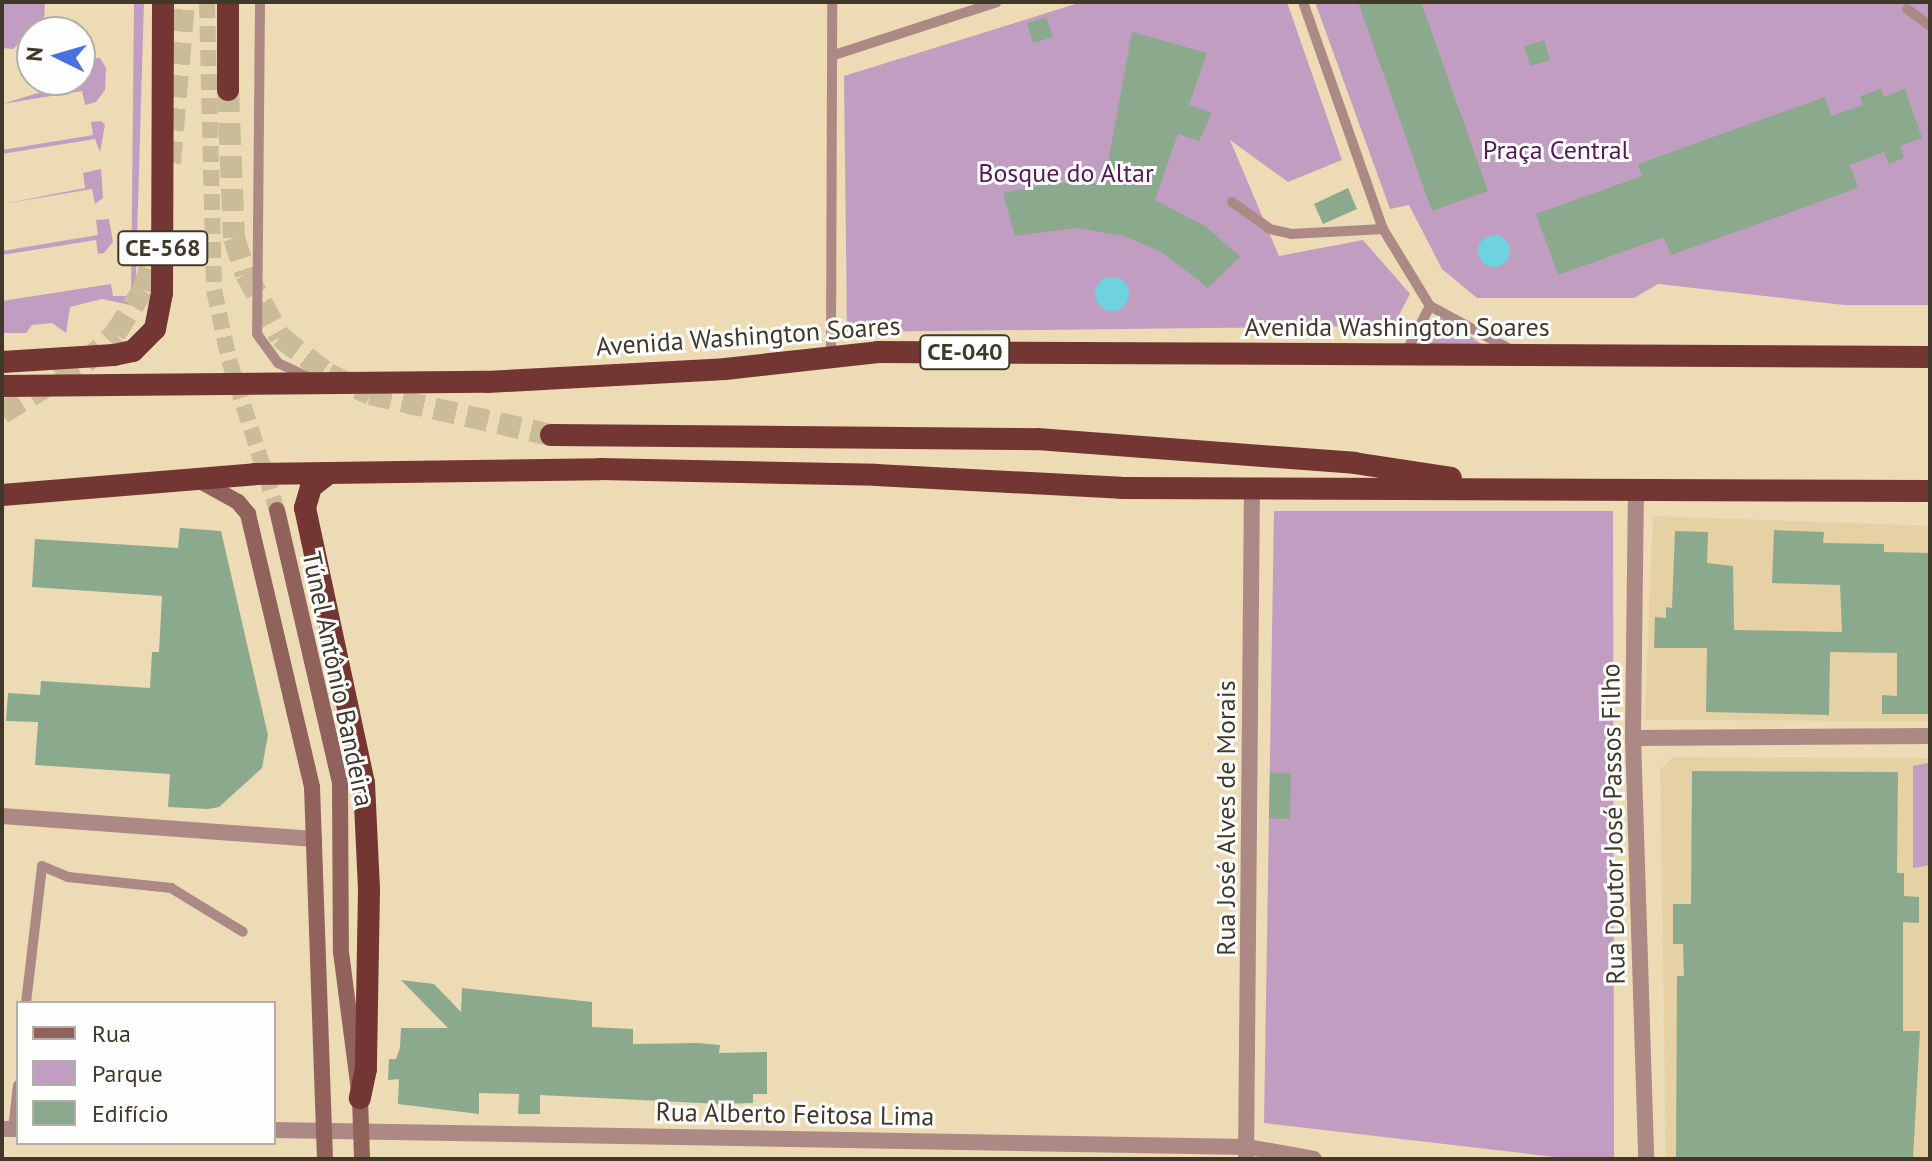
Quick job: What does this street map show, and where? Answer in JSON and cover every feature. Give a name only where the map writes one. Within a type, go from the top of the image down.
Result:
[{"type":"highway","name":"CE-568","points":[[2,362],[133,351],[155,329],[162,293],[163,2]]},
{"type":"highway","points":[[228,2],[228,90]]},
{"type":"highway","name":"Avenida Washington Soares","points":[[2,386],[326,385],[710,370],[831,354],[1930,357]]},
{"type":"highway","points":[[551,435],[1037,439],[1354,463],[1523,488]]},
{"type":"highway","points":[[2,495],[194,479],[329,473],[600,469],[1252,489],[1930,491]]},
{"type":"highway","points":[[329,473],[311,487],[305,508],[364,783],[369,890],[366,1069],[360,1098]]},
{"type":"main road","points":[[194,479],[219,489],[248,514],[312,787],[325,1159]]},
{"type":"main road","name":"Túnel Antônio Bandeira","points":[[277,510],[340,783],[341,952],[360,1098],[362,1159]]},
{"type":"street","name":"Rua Doutor José Passos Filho","points":[[1636,488],[1633,738],[1646,1159]]},
{"type":"street","name":"Rua José Alves de Morais","points":[[1247,1153],[1252,489]]},
{"type":"street","points":[[1633,738],[1930,736]]},
{"type":"street","points":[[2,816],[314,839]]},
{"type":"street","name":"Rua Alberto Feitosa Lima","points":[[276,1130],[362,1128],[1247,1153],[1314,1159]]},
{"type":"lane","points":[[260,2],[257,334],[278,363],[326,385]]},
{"type":"lane","points":[[831,354],[832,2]]},
{"type":"lane","points":[[834,55],[997,2]]},
{"type":"lane","points":[[1303,2],[1383,229],[1430,306],[1523,356]]},
{"type":"lane","points":[[1907,9],[1930,26]]},
{"type":"lane","points":[[1232,202],[1270,229],[1291,234],[1383,229]]},
{"type":"lane","points":[[1404,356],[1430,306]]},
{"type":"lane","points":[[26,1001],[42,866],[68,877],[171,888],[243,932]]},
{"type":"lane","points":[[11,1129],[16,1098]]},
{"type":"shaded area","points":[[1653,516],[1930,526],[1930,721],[1645,720]]},
{"type":"shaded area","points":[[1673,757],[1930,758],[1930,1159],[1666,1159],[1660,770]]},
{"type":"green space","points":[[2,2],[45,2],[44,16],[16,16],[16,46],[13,49],[2,48]]},
{"type":"green space","points":[[134,2],[144,2],[135,306],[102,299],[70,307],[66,333],[52,323],[32,325],[26,333],[2,333],[2,301],[111,284],[113,296],[131,296]]},
{"type":"green space","name":"Bosque do Altar","points":[[1082,2],[1287,2],[1342,160],[1288,182],[1230,140],[1279,256],[1363,240],[1410,294],[1393,326],[847,332],[844,76]]},
{"type":"green space","name":"Praça Central","points":[[1315,2],[1930,2],[1930,305],[1844,305],[1658,284],[1634,298],[1477,298],[1442,269],[1409,205],[1390,209]]},
{"type":"green space","points":[[96,58],[100,58],[106,68],[105,90],[96,102],[85,105],[83,96],[96,96]]},
{"type":"green space","points":[[28,96],[51,96],[2,104]]},
{"type":"green space","points":[[101,121],[105,125],[100,152],[95,139],[2,154],[2,150],[93,135],[91,122]]},
{"type":"green space","points":[[101,169],[103,198],[95,204],[92,189],[2,204],[85,188],[83,173]]},
{"type":"green space","points":[[109,219],[113,242],[104,253],[98,254],[96,240],[2,255],[2,251],[98,235],[96,220]]},
{"type":"green space","points":[[1442,315],[1485,347],[1428,347]]},
{"type":"green space","points":[[1274,511],[1613,511],[1614,1159],[1572,1159],[1264,1123]]},
{"type":"green space","points":[[1928,763],[1930,865],[1913,868],[1913,766]]},
{"type":"water","points":[[1494,235],[1505,240],[1510,251],[1505,262],[1494,267],[1483,262],[1478,251],[1483,240]]},
{"type":"water","points":[[1112,277],[1124,282],[1129,294],[1124,306],[1112,311],[1100,306],[1095,294],[1100,282]]},
{"type":"building","points":[[1358,2],[1421,2],[1488,191],[1432,211]]},
{"type":"building","points":[[1046,17],[1053,37],[1033,43],[1027,23]]},
{"type":"building","points":[[1132,32],[1207,53],[1189,105],[1212,113],[1199,141],[1178,134],[1155,200],[1205,226],[1240,257],[1208,288],[1160,251],[1123,236],[1077,228],[1015,236],[1003,193],[1053,183],[1104,184]]},
{"type":"building","points":[[1544,40],[1550,60],[1530,66],[1524,46]]},
{"type":"building","points":[[1881,89],[1884,97],[1905,89],[1922,138],[1900,146],[1904,158],[1889,164],[1884,152],[1850,165],[1858,188],[1671,255],[1664,237],[1558,275],[1536,214],[1642,176],[1638,164],[1825,97],[1831,116],[1863,105],[1860,96]]},
{"type":"building","points":[[1348,188],[1357,209],[1323,224],[1314,204]]},
{"type":"building","points":[[180,528],[221,531],[268,735],[262,768],[219,807],[208,809],[168,807],[170,774],[35,765],[38,722],[6,721],[8,693],[40,695],[41,681],[150,688],[152,652],[159,652],[162,596],[32,587],[35,539],[178,548]]},
{"type":"building","points":[[1774,530],[1824,532],[1823,543],[1884,544],[1884,552],[1930,553],[1928,714],[1882,714],[1882,695],[1897,696],[1897,653],[1830,652],[1829,715],[1706,712],[1707,648],[1654,648],[1655,617],[1666,618],[1666,607],[1672,608],[1675,531],[1708,532],[1707,563],[1733,566],[1734,630],[1842,632],[1840,585],[1772,583]]},
{"type":"building","points":[[1692,771],[1898,772],[1897,873],[1904,873],[1904,896],[1919,897],[1919,923],[1903,922],[1903,1031],[1920,1031],[1913,1159],[1676,1159],[1677,976],[1684,976],[1683,944],[1673,944],[1673,904],[1691,904]]},
{"type":"building","points":[[1270,773],[1291,773],[1290,819],[1269,818]]},
{"type":"building","points":[[401,980],[434,984],[461,1012],[462,988],[592,1002],[592,1027],[633,1029],[633,1044],[698,1043],[720,1045],[719,1053],[767,1052],[767,1094],[753,1094],[753,1103],[720,1104],[540,1095],[540,1114],[518,1114],[519,1094],[479,1093],[479,1114],[398,1104],[399,1079],[388,1080],[389,1059],[396,1059],[401,1028],[448,1028]]},
{"type":"tunnel","points":[[170,163],[184,2]]},
{"type":"tunnel","points":[[207,2],[214,290],[229,360],[277,510]]},
{"type":"tunnel","points":[[228,90],[234,238],[246,274],[280,337],[328,374],[370,394],[551,435]]},
{"type":"tunnel","points":[[2,413],[85,363],[115,334],[143,290],[159,241]]}]
